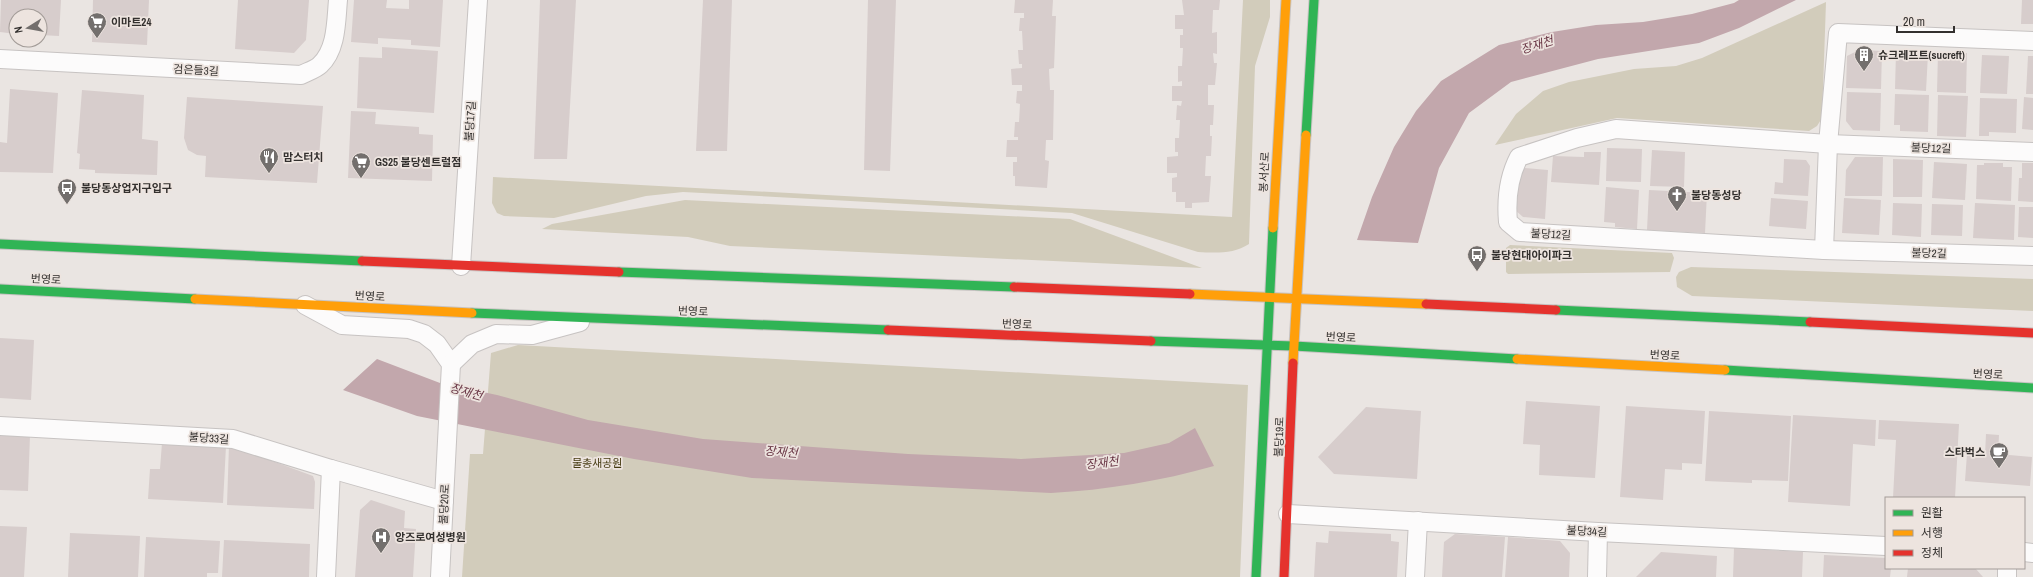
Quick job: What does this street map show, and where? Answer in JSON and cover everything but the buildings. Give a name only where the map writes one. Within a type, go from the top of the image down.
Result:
[{"type":"main road","name":"봉서산로","points":[[1266,346],[1286,0]]},
{"type":"main road","points":[[1298,298],[1314,0]]},
{"type":"main road","points":[[0,244],[461,266],[1298,298],[2033,333]]},
{"type":"main road","name":"번영로","points":[[0,289],[590,319],[1294,346],[2030,389]]},
{"type":"main road","name":"불당19로","points":[[1284,577],[1288,514],[1294,346],[1298,298]]},
{"type":"main road","name":"불당19로","points":[[1256,577],[1266,346]]},
{"type":"street","name":"검은들3길","points":[[0,59],[301,75],[320,65],[328,54],[335,36],[338,0]]},
{"type":"street","name":"불당17길","points":[[461,266],[478,0]]},
{"type":"street","points":[[1824,250],[1828,144],[1838,33],[2033,41]]},
{"type":"street","name":"불당12길","points":[[1824,250],[1520,232],[1508,222],[1506,203],[1511,172],[1519,158],[1577,138],[1616,129],[1828,144],[2033,152]]},
{"type":"street","name":"불당2길","points":[[1824,250],[2033,256]]},
{"type":"street","points":[[304,305],[342,325],[409,329],[424,334],[437,344],[451,364],[472,344],[496,334],[532,335],[590,319]]},
{"type":"street","name":"불당20로","points":[[440,577],[451,364]]},
{"type":"street","name":"불당33길","points":[[0,426],[233,439],[444,501]]},
{"type":"street","points":[[326,577],[331,469]]},
{"type":"street","name":"불당34길","points":[[1288,514],[1598,532],[1885,546]]},
{"type":"street","points":[[1416,577],[1418,521]]},
{"type":"street","points":[[1597,577],[1598,532]]},
{"type":"green space","points":[[1243,0],[1270,0],[1270,17],[1255,66],[1249,244],[1237,250],[1218,253],[1198,252],[1072,213],[683,192],[646,196],[554,218],[504,216],[497,213],[492,203],[493,177],[1232,217]]},
{"type":"green space","points":[[1826,2],[1822,118],[1817,126],[1809,131],[1617,118],[1495,145],[1516,114],[1543,91],[1569,82],[1634,69],[1676,66],[1702,58]]},
{"type":"green space","points":[[685,200],[1070,219],[1202,268],[730,246],[688,237],[542,229],[552,224]]},
{"type":"green space","points":[[1510,245],[1672,253],[1674,258],[1670,272],[1508,274],[1506,272],[1506,248]]},
{"type":"green space","points":[[1691,267],[2033,279],[2033,311],[1692,296],[1677,287],[1676,277],[1679,272]]},
{"type":"green space","name":"물총새공원","points":[[518,345],[1248,385],[1240,577],[462,577],[470,454],[483,454],[491,353]]},
{"type":"water","name":"장재천","points":[[1739,0],[1796,0],[1739,28],[1699,43],[1598,59],[1511,82],[1469,113],[1439,168],[1418,243],[1357,240],[1372,197],[1394,147],[1416,111],[1441,81],[1499,45],[1552,32],[1596,25],[1643,22],[1692,14],[1734,3]]},
{"type":"water","name":"장재천","points":[[377,359],[440,383],[497,395],[588,420],[703,439],[908,454],[1021,459],[1124,453],[1169,443],[1195,428],[1214,466],[1133,484],[1092,490],[1051,493],[752,478],[634,459],[417,416],[343,390]]},
{"type":"traffic: fast","points":[[1306,135],[1314,0]]},
{"type":"traffic: fast","points":[[1256,577],[1273,228]]},
{"type":"traffic: fast","points":[[0,244],[362,261]]},
{"type":"traffic: fast","points":[[619,272],[1014,287]]},
{"type":"traffic: fast","points":[[0,289],[195,299]]},
{"type":"traffic: fast","points":[[1556,310],[1810,322]]},
{"type":"traffic: fast","points":[[472,313],[888,330]]},
{"type":"traffic: fast","points":[[1151,341],[1294,346],[1517,359]]},
{"type":"traffic: fast","points":[[1725,370],[2033,388]]},
{"type":"traffic: slow","points":[[1273,228],[1286,0]]},
{"type":"traffic: slow","points":[[1293,363],[1306,135]]},
{"type":"traffic: slow","points":[[1190,294],[1426,304]]},
{"type":"traffic: slow","points":[[195,299],[472,313]]},
{"type":"traffic: slow","points":[[1517,359],[1725,370]]},
{"type":"traffic: jam","points":[[362,261],[619,272]]},
{"type":"traffic: jam","points":[[1014,287],[1190,294]]},
{"type":"traffic: jam","points":[[1426,304],[1556,310]]},
{"type":"traffic: jam","points":[[1810,322],[2033,333]]},
{"type":"traffic: jam","points":[[888,330],[1151,341]]},
{"type":"traffic: jam","points":[[1284,577],[1293,363]]},
{"type":"place","name":"이마트24","points":[[97,39]]},
{"type":"place","name":"슈크레프트(sucreft)","points":[[1864,72]]},
{"type":"place","name":"맘스터치","points":[[269,174]]},
{"type":"place","name":"GS25 불당센트럴점","points":[[361,179]]},
{"type":"place","name":"불당동상업지구입구","points":[[67,205]]},
{"type":"place","name":"불당동성당","points":[[1677,212]]},
{"type":"place","name":"불당현대아이파크","points":[[1477,272]]},
{"type":"place","name":"스타벅스","points":[[1999,469]]},
{"type":"place","name":"앙즈로여성병원","points":[[381,554]]}]
